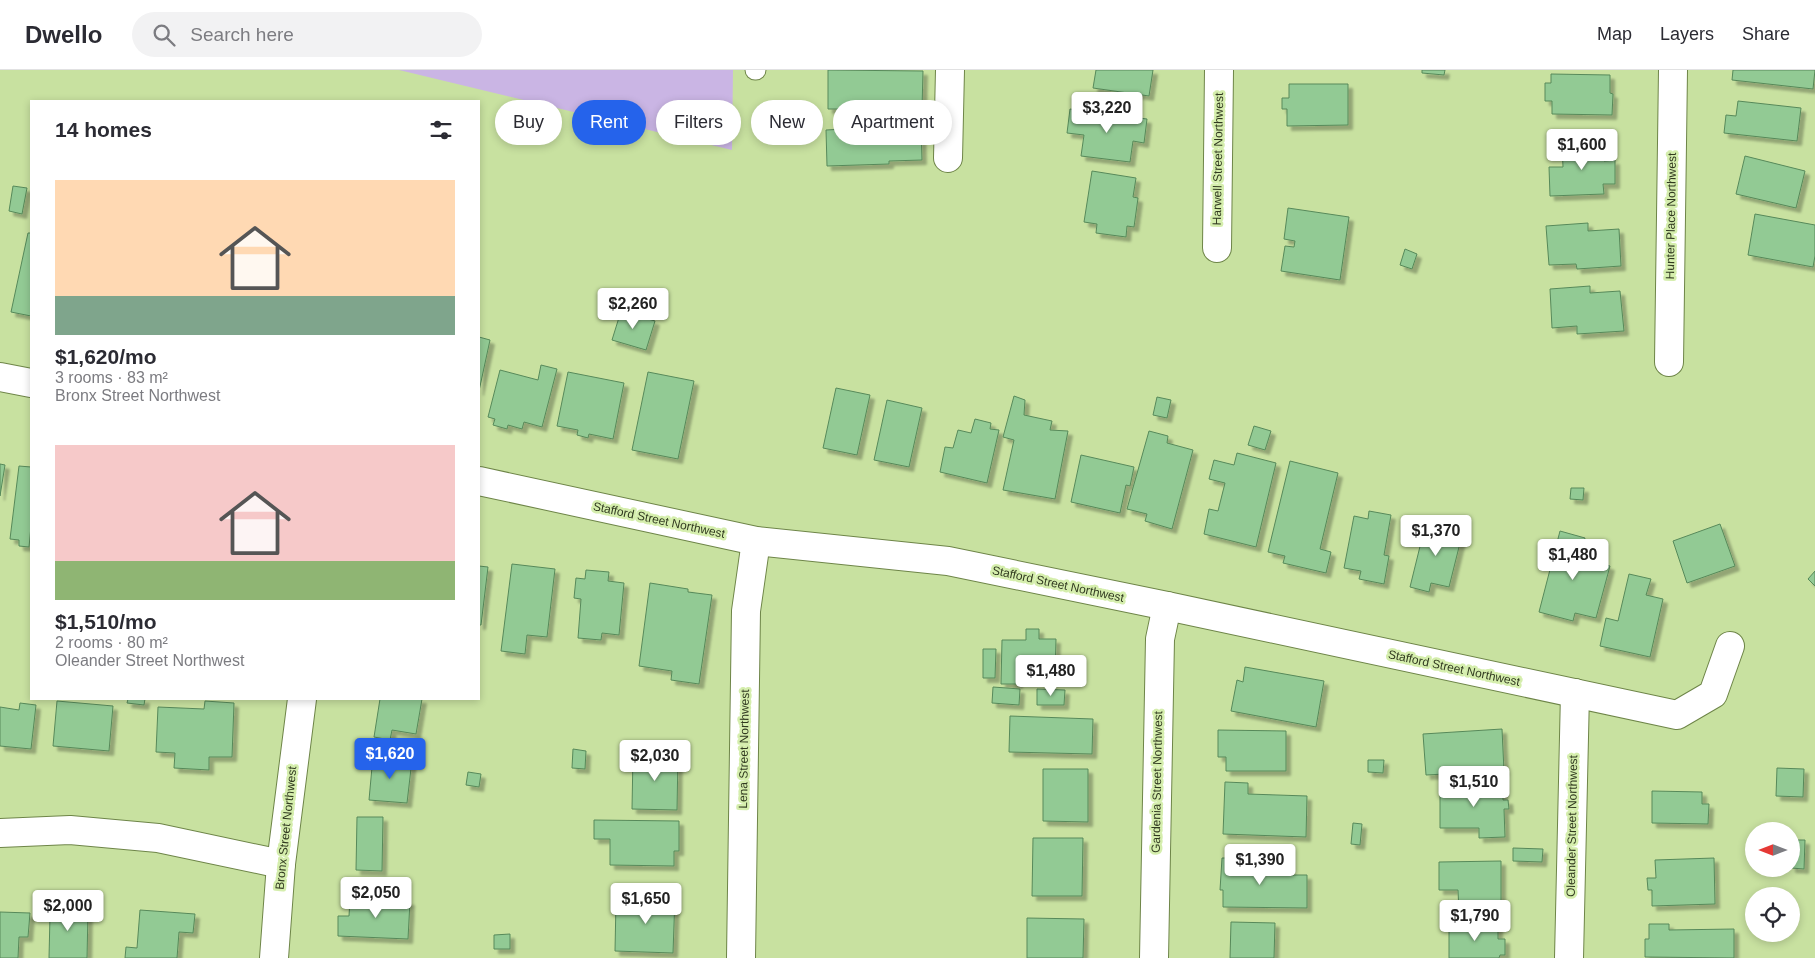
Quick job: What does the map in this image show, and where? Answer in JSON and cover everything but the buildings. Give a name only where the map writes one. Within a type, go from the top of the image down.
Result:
[{"type":"street","points":[[948,158],[950,70]]},
{"type":"street","name":"Harwell Street Northwest","points":[[1217,248],[1219,70]]},
{"type":"street","name":"Hunter Place Northwest","points":[[1670,362],[1673,70]]},
{"type":"street","points":[[0,377],[30,383]]},
{"type":"street","name":"Stafford Street Northwest","points":[[480,481],[756,541],[948,561],[1677,715],[1713,694],[1730,646]]},
{"type":"street","name":"Lena Street Northwest","points":[[741,958],[746,611],[756,541]]},
{"type":"street","name":"Gardenia Street Northwest","points":[[1154,958],[1160,639],[1167,606]]},
{"type":"street","name":"Oleander Street Northwest","points":[[1569,958],[1575,694]]},
{"type":"street","name":"Bronx Street Northwest","points":[[274,958],[281,864],[302,700]]},
{"type":"street","points":[[0,833],[70,830],[158,838],[281,864]]},
{"type":"shaded area","points":[[399,70],[733,70],[733,100],[656,100],[656,132],[646,129],[646,100],[572,100],[572,112],[562,109],[562,100],[524,100]]},
{"type":"shaded area","points":[[711,145],[732,145],[732,150]]}]
